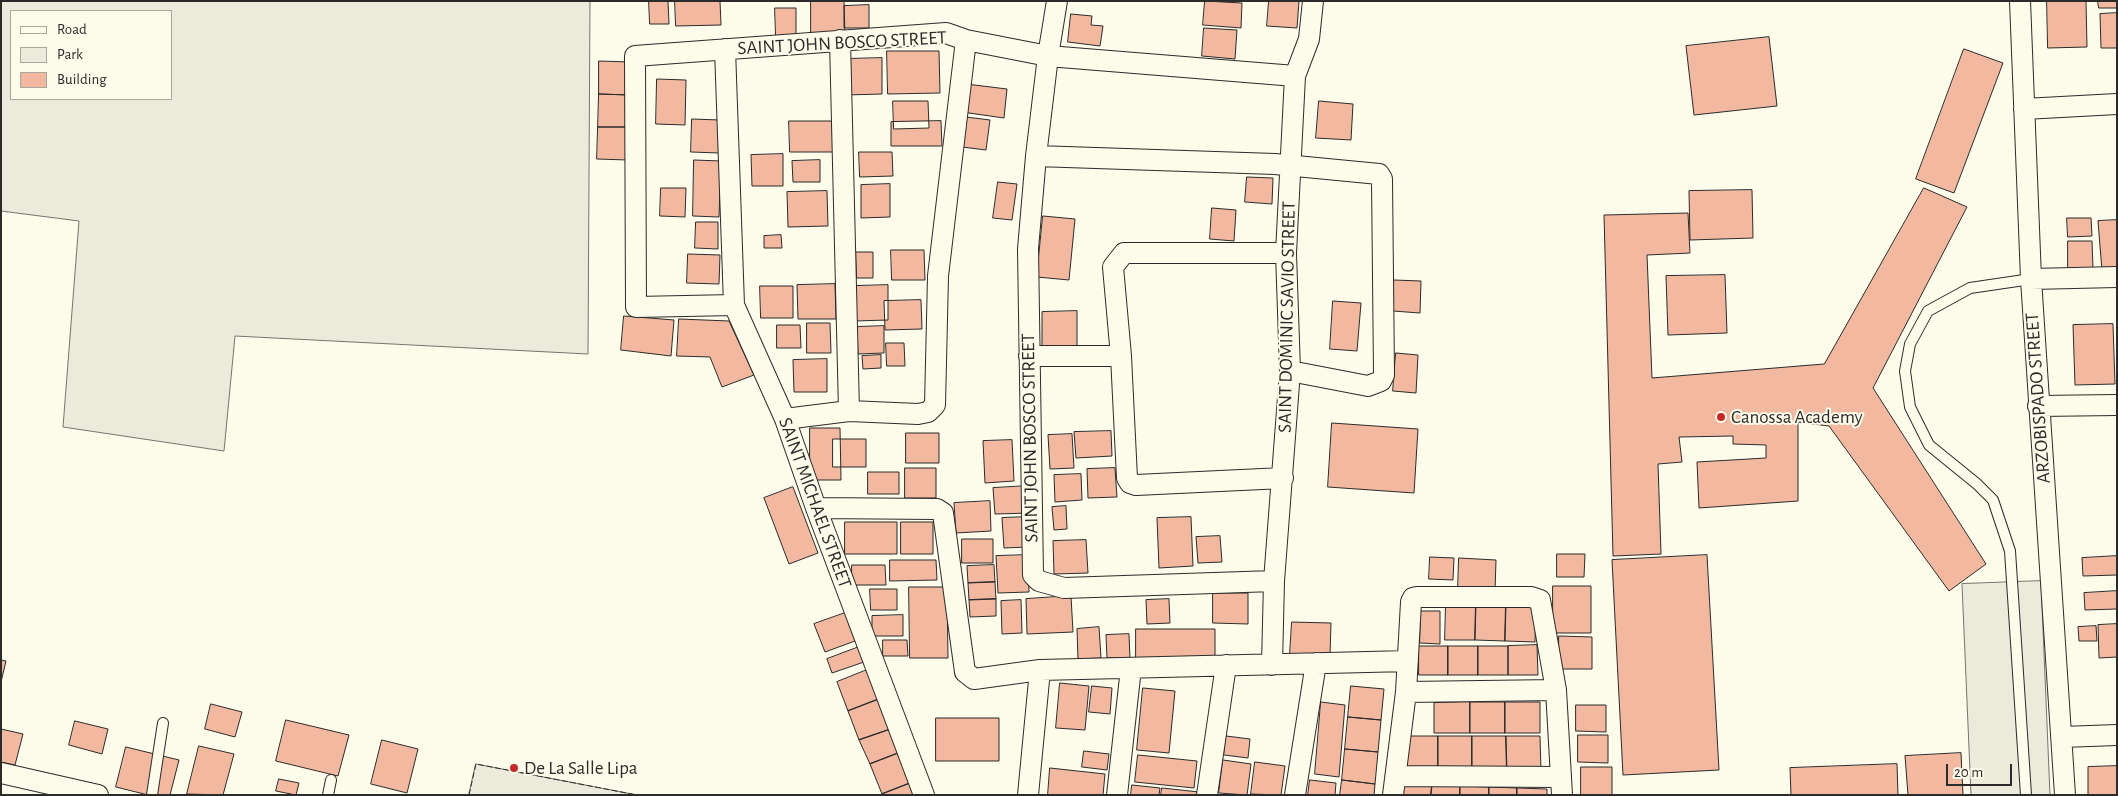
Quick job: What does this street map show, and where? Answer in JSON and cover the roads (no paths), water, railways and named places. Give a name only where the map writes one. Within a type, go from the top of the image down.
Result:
[{"type":"street","name":"SAINT JOHN BOSCO STREET","points":[[1057,1],[1048,56],[1036,156],[1028,250],[1032,575],[1039,581],[1064,588],[1274,581]]},
{"type":"street","name":"SAINT DOMINIC SAVIO STREET","points":[[1272,665],[1274,581],[1290,371],[1286,253],[1295,76],[1309,39],[1313,1]]},
{"type":"street","name":"ARZOBISPADO STREET","points":[[2020,1],[2038,406],[2065,795]]},
{"type":"street","name":"SAINT JOHN BOSCO STREET","points":[[734,305],[636,307],[635,56],[946,33],[966,40],[1048,56]]},
{"type":"street","points":[[840,40],[849,411]]},
{"type":"street","points":[[784,420],[849,411],[918,414],[928,412],[935,405],[938,276],[966,40]]},
{"type":"street","points":[[725,49],[734,305]]},
{"type":"street","points":[[1048,56],[1295,76]]},
{"type":"street","points":[[2024,109],[2117,104]]},
{"type":"street","points":[[1036,156],[1275,164],[1376,172],[1381,176],[1384,375],[1381,381],[1368,386],[1290,371]]},
{"type":"street","points":[[1283,478],[1130,483],[1127,478],[1121,356],[1113,267],[1124,253],[1286,253]]},
{"type":"street","points":[[2031,279],[2117,277]]},
{"type":"street","name":"SAINT MICHAEL STREET","points":[[734,305],[784,420],[924,795]]},
{"type":"street","points":[[1029,356],[1121,356]]},
{"type":"street","points":[[2038,406],[2117,405]]},
{"type":"street","points":[[816,508],[937,509],[941,511],[944,515],[965,672],[974,680],[1040,670],[1408,661]]},
{"type":"street","points":[[1413,598],[1537,598],[1541,603],[1556,690],[1562,786],[1394,785],[1408,661],[1413,598]]},
{"type":"street","points":[[1295,795],[1316,664]]},
{"type":"street","points":[[1207,795],[1226,666]]},
{"type":"street","points":[[1117,795],[1131,668]]},
{"type":"street","points":[[1028,795],[1040,670]]},
{"type":"street","points":[[1406,692],[1556,690]]},
{"type":"street","points":[[2062,737],[2117,735]]},
{"type":"street","points":[[1,773],[98,795]]},
{"type":"lane","points":[[2026,795],[2010,551],[1993,500],[1977,484],[1929,445],[1910,407],[1905,371],[1910,344],[1928,311],[1970,288],[2031,279]]},
{"type":"lane","points":[[152,795],[163,723]]},
{"type":"lane","points":[[328,795],[331,780]]},
{"type":"place","name":"Canossa Academy","points":[[1721,417]]},
{"type":"place","name":"De La Salle Lipa","points":[[514,768]]}]
